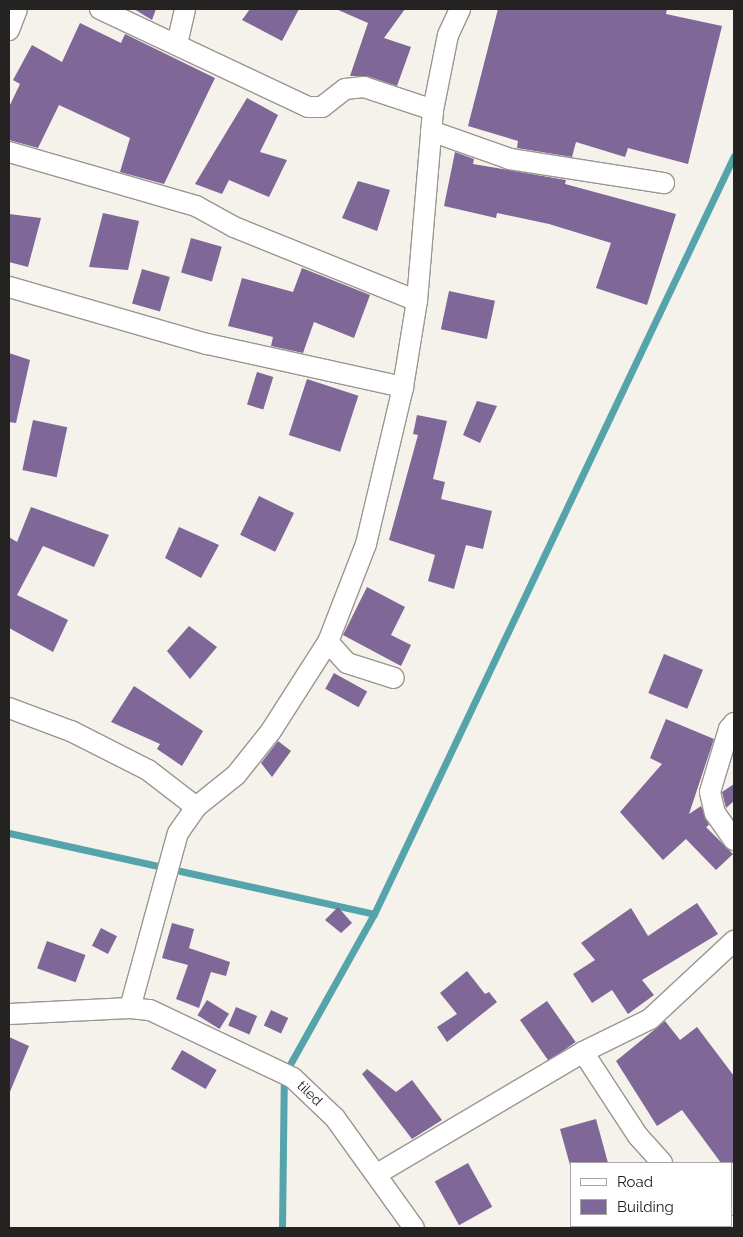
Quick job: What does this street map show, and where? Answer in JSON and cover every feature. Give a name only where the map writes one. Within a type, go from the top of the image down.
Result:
[{"type":"street","points":[[9,30],[17,9]]},
{"type":"street","points":[[100,9],[308,107],[322,107],[345,89],[364,87],[433,110]]},
{"type":"street","points":[[177,44],[184,9]]},
{"type":"street","points":[[130,1008],[178,833],[196,806],[236,775],[271,731],[328,642],[366,544],[402,387],[417,301],[433,110],[448,35],[460,9]]},
{"type":"street","points":[[431,131],[510,158],[664,183]]},
{"type":"street","points":[[9,152],[196,206],[234,227],[417,301]]},
{"type":"street","points":[[9,287],[207,344],[402,387]]},
{"type":"street","points":[[328,642],[347,663],[394,678]]},
{"type":"street","points":[[9,708],[70,730],[148,770],[196,806]]},
{"type":"street","points":[[734,723],[728,729],[710,792],[715,813],[734,840]]},
{"type":"street","points":[[377,1174],[583,1052],[650,1019],[734,940]]},
{"type":"street","name":"tiled","points":[[9,1014],[130,1008],[150,1010],[294,1078],[335,1118],[414,1228]]},
{"type":"street","points":[[583,1052],[638,1136],[661,1162]]},
{"type":"building","points":[[134,9],[156,9],[152,20]]},
{"type":"building","points":[[250,9],[299,9],[282,41],[242,20]]},
{"type":"building","points":[[336,9],[405,9],[384,38],[411,47],[397,86],[367,76],[350,76],[368,23]]},
{"type":"building","points":[[498,9],[667,9],[666,14],[722,26],[688,164],[628,148],[625,157],[576,142],[572,157],[517,148],[518,141],[468,126]]},
{"type":"building","points":[[80,23],[121,43],[125,34],[215,78],[164,184],[120,172],[130,138],[59,105],[38,148],[9,140],[9,107],[20,84],[13,80],[32,45],[62,62]]},
{"type":"building","points":[[247,98],[278,115],[260,152],[287,160],[269,197],[229,180],[222,194],[195,184]]},
{"type":"building","points":[[455,152],[474,159],[473,164],[566,180],[565,184],[676,214],[647,305],[596,288],[611,243],[549,224],[497,213],[496,218],[444,206]]},
{"type":"building","points":[[358,181],[390,190],[377,231],[342,218]]},
{"type":"building","points":[[103,213],[139,221],[128,270],[89,267]]},
{"type":"building","points":[[9,214],[41,218],[28,267],[9,262]]},
{"type":"building","points":[[191,238],[222,247],[212,281],[181,273]]},
{"type":"building","points":[[302,268],[370,295],[354,338],[314,322],[303,353],[271,346],[273,337],[228,326],[242,278],[293,292]]},
{"type":"building","points":[[142,269],[170,277],[160,312],[132,304]]},
{"type":"building","points":[[449,291],[495,301],[487,339],[441,329]]},
{"type":"building","points":[[9,353],[30,360],[16,423],[9,422]]},
{"type":"building","points":[[257,372],[273,377],[263,409],[247,405]]},
{"type":"building","points":[[307,379],[358,396],[340,452],[289,435]]},
{"type":"building","points":[[477,401],[497,406],[480,443],[463,435]]},
{"type":"building","points":[[417,415],[447,421],[433,479],[445,482],[441,499],[492,511],[483,549],[466,545],[454,589],[428,581],[435,555],[389,540],[418,435],[413,434]]},
{"type":"building","points":[[33,420],[67,427],[57,477],[22,470]]},
{"type":"building","points":[[259,496],[294,513],[275,552],[240,535]]},
{"type":"building","points":[[31,507],[109,535],[94,567],[43,546],[17,595],[68,620],[53,652],[9,628],[9,537],[17,542]]},
{"type":"building","points":[[179,527],[219,545],[201,578],[165,558]]},
{"type":"building","points":[[367,587],[405,607],[391,635],[411,645],[401,666],[343,635]]},
{"type":"building","points":[[189,626],[217,647],[190,679],[167,651]]},
{"type":"building","points":[[664,654],[703,670],[687,709],[648,693]]},
{"type":"building","points":[[334,673],[367,691],[359,707],[325,689]]},
{"type":"building","points":[[134,686],[203,731],[182,766],[157,749],[160,744],[111,722]]},
{"type":"building","points":[[666,719],[714,739],[689,814],[701,806],[709,825],[706,827],[733,854],[716,870],[686,839],[663,860],[620,812],[662,764],[650,758]]},
{"type":"building","points":[[278,741],[291,751],[272,777],[261,763]]},
{"type":"building","points":[[734,784],[734,801],[726,808],[722,792]]},
{"type":"building","points":[[697,903],[718,934],[642,980],[654,995],[628,1014],[612,990],[592,1003],[573,974],[595,960],[581,943],[631,908],[648,936]]},
{"type":"building","points":[[338,907],[352,923],[341,933],[325,920]]},
{"type":"building","points":[[172,923],[194,929],[189,948],[230,962],[226,976],[211,972],[199,1008],[176,999],[188,965],[162,958]]},
{"type":"building","points":[[101,928],[117,936],[108,954],[92,946]]},
{"type":"building","points":[[47,941],[86,955],[76,982],[37,968]]},
{"type":"building","points":[[467,971],[485,994],[489,992],[497,1002],[447,1042],[437,1027],[457,1014],[440,993]]},
{"type":"building","points":[[207,1000],[229,1014],[220,1029],[197,1015]]},
{"type":"building","points":[[547,1001],[576,1042],[549,1061],[520,1020]]},
{"type":"building","points":[[236,1007],[257,1016],[249,1034],[228,1025]]},
{"type":"building","points":[[271,1010],[288,1018],[281,1033],[264,1025]]},
{"type":"building","points":[[665,1021],[680,1040],[697,1027],[734,1076],[734,1163],[720,1162],[682,1110],[657,1126],[616,1061]]},
{"type":"building","points":[[9,1037],[29,1046],[9,1094]]},
{"type":"building","points":[[182,1050],[217,1070],[206,1089],[171,1069]]},
{"type":"building","points":[[367,1069],[396,1092],[412,1080],[442,1120],[412,1139],[362,1074]]},
{"type":"building","points":[[596,1119],[608,1162],[570,1162],[570,1165],[560,1129]]},
{"type":"building","points":[[468,1163],[492,1207],[459,1225],[435,1181]]},
{"type":"waterway","points":[[282,1228],[284,1075],[374,914],[734,156]]},
{"type":"waterway","points":[[9,833],[374,914]]}]
